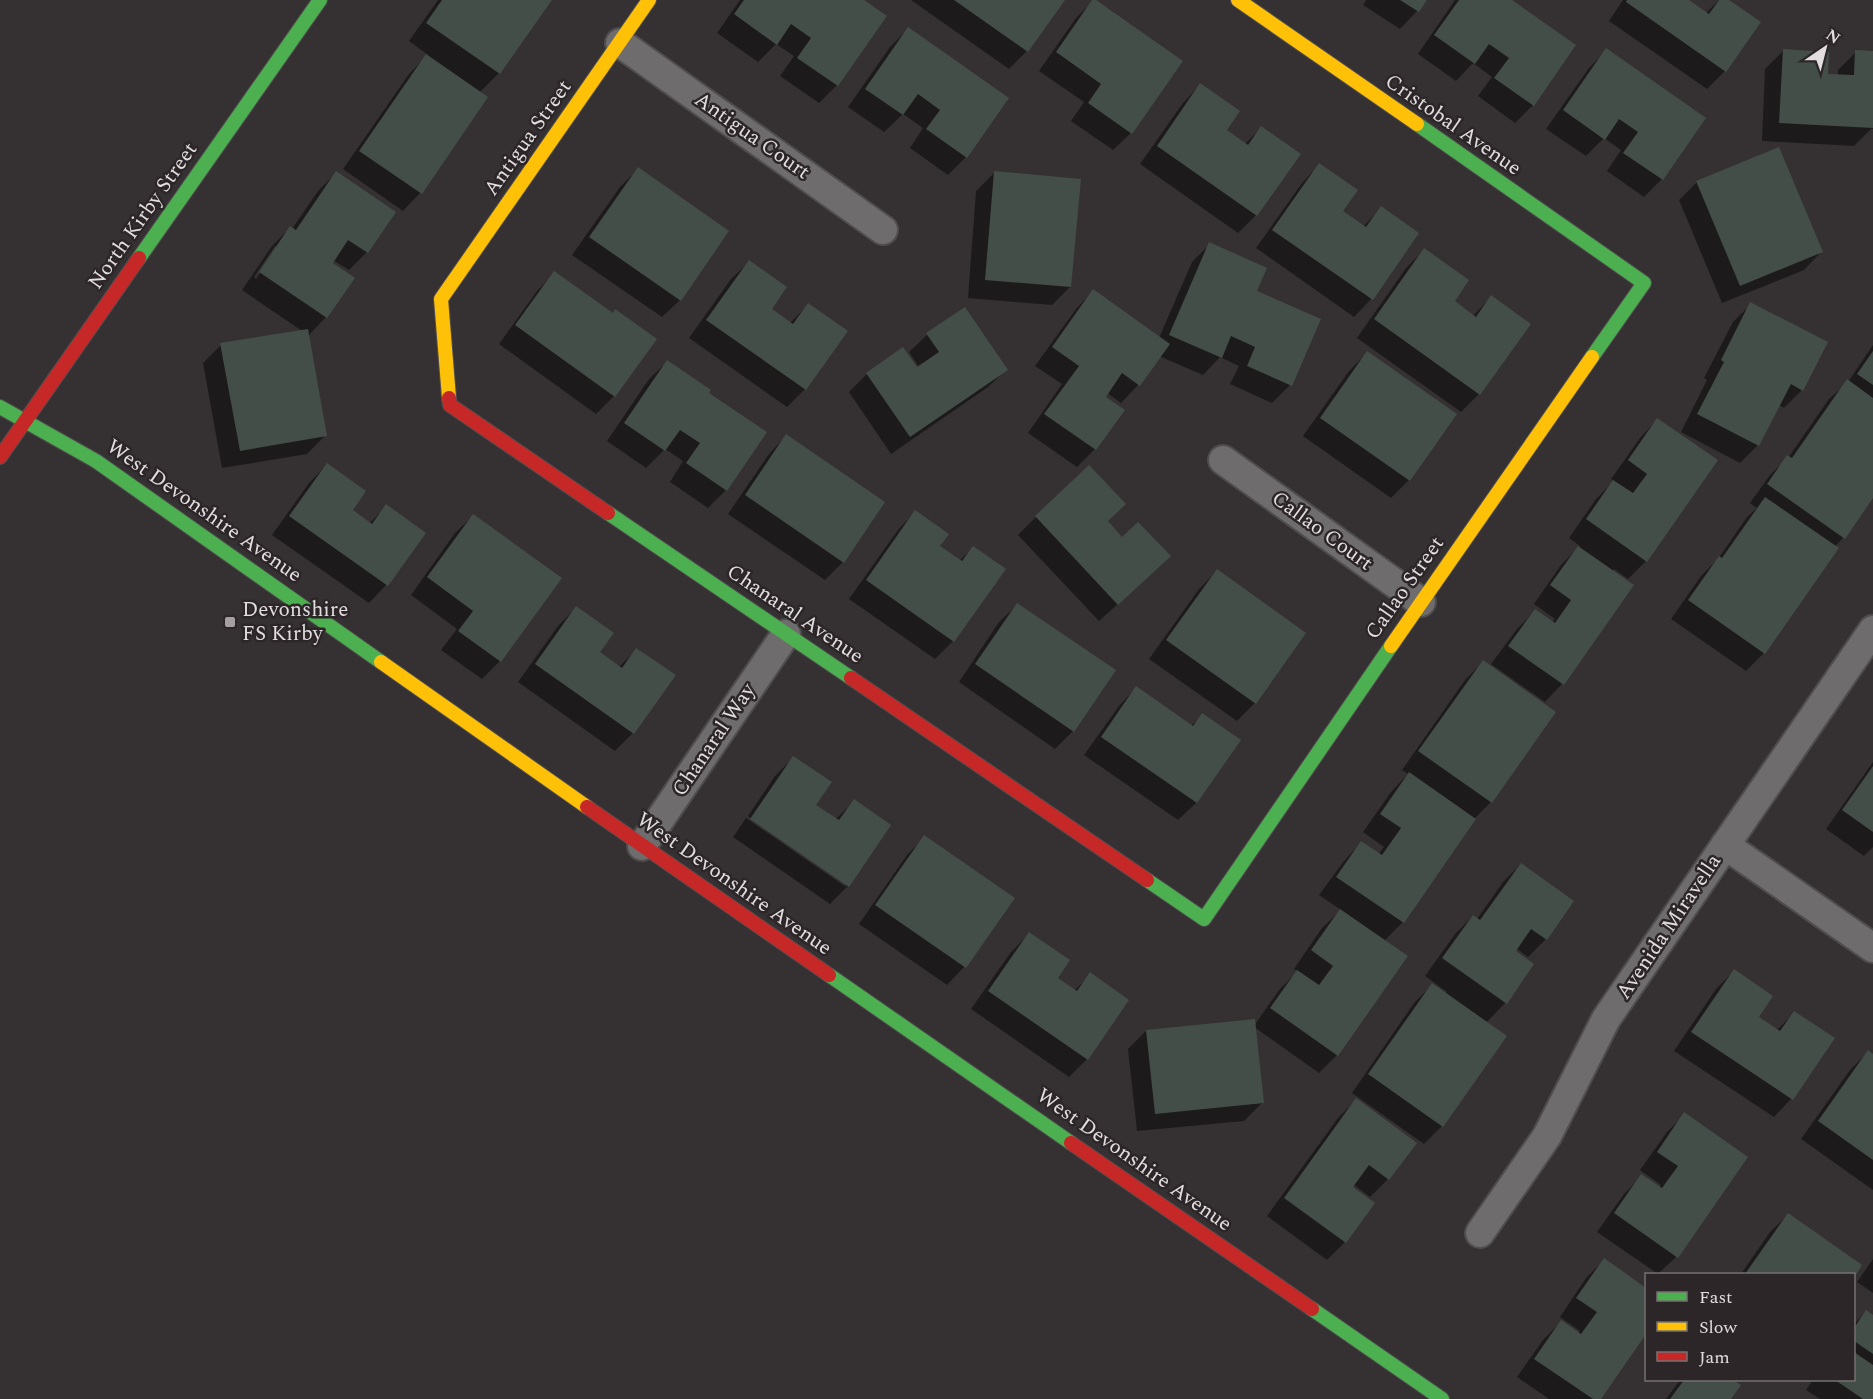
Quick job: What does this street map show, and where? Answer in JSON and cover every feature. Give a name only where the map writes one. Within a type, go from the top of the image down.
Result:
[{"type":"street","name":"North Kirby Street","points":[[0,457],[320,0]]},
{"type":"street","name":"Antigua Street","points":[[441,299],[649,0]]},
{"type":"street","name":"Cristobal Avenue","points":[[1238,0],[1644,284]]},
{"type":"street","name":"Antigua Court","points":[[620,43],[883,230]]},
{"type":"street","name":"Callao Street","points":[[1204,919],[1421,602],[1644,284]]},
{"type":"street","name":"Chanaral Avenue","points":[[441,299],[450,405],[1204,919]]},
{"type":"street","name":"West Devonshire Avenue","points":[[0,407],[96,461],[642,846],[1442,1399]]},
{"type":"street","name":"Callao Court","points":[[1223,460],[1421,602]]},
{"type":"street","name":"Avenida Miravella","points":[[1480,1233],[1547,1136],[1606,1019],[1873,630]]},
{"type":"street","name":"Chanaral Way","points":[[642,846],[786,634]]},
{"type":"street","points":[[1725,845],[1873,948]]},
{"type":"building","points":[[442,0],[552,0],[500,74],[426,23]]},
{"type":"building","points":[[744,0],[864,0],[887,16],[838,86],[797,58],[811,38],[791,24],[777,45],[734,14]]},
{"type":"building","points":[[954,0],[1065,0],[1028,52]]},
{"type":"building","points":[[1092,0],[1096,0],[1183,61],[1132,134],[1088,103],[1101,84],[1056,52]]},
{"type":"building","points":[[1400,0],[1427,0],[1419,12]]},
{"type":"building","points":[[1459,0],[1512,0],[1576,45],[1534,106],[1494,78],[1509,58],[1489,44],[1475,64],[1434,35]]},
{"type":"building","points":[[1627,0],[1689,0],[1709,14],[1719,0],[1729,0],[1761,22],[1726,72],[1626,2]]},
{"type":"building","points":[[908,27],[1009,98],[967,158],[926,129],[940,110],[918,94],[903,115],[865,89]]},
{"type":"building","points":[[1606,48],[1706,118],[1663,180],[1623,153],[1638,132],[1619,119],[1605,140],[1563,110]]},
{"type":"building","points":[[1783,49],[1829,52],[1828,74],[1854,75],[1855,50],[1873,51],[1873,128],[1779,123]]},
{"type":"building","points":[[426,54],[488,97],[422,194],[359,151]]},
{"type":"building","points":[[1200,83],[1240,111],[1227,130],[1248,145],[1261,126],[1301,154],[1257,216],[1157,146]]},
{"type":"building","points":[[1779,147],[1823,252],[1740,286],[1696,181]]},
{"type":"building","points":[[1319,163],[1358,190],[1343,211],[1366,227],[1381,206],[1419,233],[1373,300],[1272,230]]},
{"type":"building","points":[[638,167],[729,231],[681,301],[589,237]]},
{"type":"building","points":[[336,171],[396,212],[368,253],[348,240],[333,263],[355,278],[327,318],[259,272],[290,226],[296,230]]},
{"type":"building","points":[[994,171],[1081,179],[1071,287],[985,280]]},
{"type":"building","points":[[1209,242],[1267,268],[1257,291],[1321,319],[1292,386],[1247,366],[1255,347],[1231,336],[1222,358],[1169,335]]},
{"type":"building","points":[[1424,248],[1469,280],[1455,301],[1476,317],[1491,295],[1531,324],[1480,395],[1374,319]]},
{"type":"building","points":[[749,260],[787,287],[772,309],[793,324],[808,303],[848,331],[806,390],[706,320]]},
{"type":"building","points":[[554,271],[613,313],[615,309],[657,339],[615,397],[515,325]]},
{"type":"building","points":[[1093,289],[1170,344],[1140,386],[1122,373],[1106,397],[1125,410],[1096,450],[1044,414],[1079,366],[1052,347]]},
{"type":"building","points":[[1750,302],[1828,342],[1803,391],[1791,384],[1759,446],[1697,414],[1724,362],[1721,360]]},
{"type":"building","points":[[965,307],[1008,370],[910,437],[866,373],[903,347],[917,367],[939,352],[926,333]]},
{"type":"building","points":[[308,329],[327,436],[240,451],[220,343]]},
{"type":"building","points":[[1367,351],[1457,414],[1410,481],[1320,418]]},
{"type":"building","points":[[1873,351],[1873,385],[1857,374]]},
{"type":"building","points":[[667,360],[711,390],[709,393],[767,432],[727,491],[686,463],[700,443],[680,430],[665,451],[624,423]]},
{"type":"building","points":[[1847,379],[1873,398],[1873,498],[1845,539],[1767,484],[1787,455],[1792,458]]},
{"type":"building","points":[[1657,418],[1718,460],[1647,562],[1586,519],[1613,480],[1633,493],[1647,474],[1628,460]]},
{"type":"building","points":[[786,434],[885,502],[844,563],[745,495]]},
{"type":"building","points":[[327,463],[366,491],[353,510],[372,524],[386,504],[426,533],[388,586],[289,516]]},
{"type":"building","points":[[1089,465],[1126,504],[1108,521],[1122,537],[1138,522],[1171,556],[1118,605],[1035,516]]},
{"type":"building","points":[[1765,497],[1839,548],[1765,654],[1688,600],[1719,556],[1722,558]]},
{"type":"building","points":[[915,510],[949,534],[940,546],[962,561],[973,546],[1006,569],[954,642],[866,580]]},
{"type":"building","points":[[473,514],[562,578],[501,662],[458,631],[473,611],[427,577]]},
{"type":"building","points":[[1578,546],[1634,585],[1564,685],[1508,646],[1535,609],[1555,623],[1571,600],[1550,585]]},
{"type":"building","points":[[1217,569],[1306,633],[1256,704],[1166,640]]},
{"type":"building","points":[[1017,603],[1116,670],[1074,732],[975,664]]},
{"type":"building","points":[[576,606],[614,633],[600,652],[622,668],[636,648],[676,675],[634,734],[535,664]]},
{"type":"building","points":[[1483,660],[1556,712],[1492,803],[1418,751]]},
{"type":"building","points":[[1136,686],[1193,726],[1202,713],[1241,740],[1197,803],[1101,737]]},
{"type":"building","points":[[793,756],[832,782],[816,805],[839,820],[854,799],[891,825],[849,887],[750,819]]},
{"type":"building","points":[[1873,766],[1873,832],[1842,810]]},
{"type":"building","points":[[1409,772],[1476,819],[1404,923],[1336,877],[1361,841],[1382,855],[1401,828],[1380,814]]},
{"type":"building","points":[[924,835],[1015,898],[966,968],[875,905]]},
{"type":"building","points":[[1521,863],[1574,901],[1547,940],[1531,929],[1516,951],[1534,964],[1507,1004],[1442,958],[1473,915],[1480,920]]},
{"type":"building","points":[[1340,909],[1408,956],[1338,1056],[1270,1008],[1297,970],[1319,985],[1333,966],[1311,950]]},
{"type":"building","points":[[1029,932],[1070,960],[1058,978],[1077,991],[1090,972],[1129,1000],[1088,1060],[988,991]]},
{"type":"building","points":[[1734,969],[1773,996],[1759,1017],[1780,1031],[1794,1011],[1835,1038],[1793,1100],[1691,1032]]},
{"type":"building","points":[[1432,983],[1507,1036],[1443,1127],[1368,1074]]},
{"type":"building","points":[[1255,1019],[1264,1103],[1155,1114],[1146,1030]]},
{"type":"building","points":[[1868,1050],[1873,1054],[1873,1160],[1818,1121]]},
{"type":"building","points":[[1356,1098],[1417,1143],[1389,1180],[1369,1165],[1353,1187],[1375,1203],[1346,1243],[1284,1198]]},
{"type":"building","points":[[1684,1112],[1748,1157],[1678,1258],[1614,1213],[1641,1174],[1662,1188],[1678,1166],[1657,1152]]},
{"type":"building","points":[[1788,1213],[1862,1265],[1855,1276],[1855,1273],[1746,1273]]},
{"type":"building","points":[[1604,1258],[1645,1287],[1645,1335],[1601,1399],[1593,1399],[1534,1359],[1561,1320],[1581,1334],[1597,1312],[1576,1298]]},
{"type":"building","points":[[1866,1310],[1873,1315],[1873,1354],[1855,1342],[1855,1326]]},
{"type":"building","points":[[1855,1353],[1873,1365],[1873,1399],[1863,1399],[1836,1381],[1855,1381]]},
{"type":"building","points":[[1683,1381],[1735,1381],[1741,1385],[1731,1399],[1670,1399]]},
{"type":"traffic: fast","points":[[139,258],[320,0]]},
{"type":"traffic: fast","points":[[1417,124],[1644,283],[1592,357]]},
{"type":"traffic: fast","points":[[0,407],[96,461],[381,662]]},
{"type":"traffic: fast","points":[[608,513],[851,678]]},
{"type":"traffic: fast","points":[[1147,880],[1204,919],[1391,646]]},
{"type":"traffic: fast","points":[[829,975],[1071,1143]]},
{"type":"traffic: fast","points":[[1312,1309],[1442,1399]]},
{"type":"traffic: slow","points":[[449,398],[441,299],[649,0]]},
{"type":"traffic: slow","points":[[1238,0],[1417,124]]},
{"type":"traffic: slow","points":[[1391,646],[1592,357]]},
{"type":"traffic: slow","points":[[381,662],[587,807]]},
{"type":"traffic: jam","points":[[0,457],[139,258]]},
{"type":"traffic: jam","points":[[449,398],[450,405],[608,513]]},
{"type":"traffic: jam","points":[[851,678],[1147,880]]},
{"type":"traffic: jam","points":[[587,807],[829,975]]},
{"type":"traffic: jam","points":[[1071,1143],[1312,1309]]},
{"type":"place","name":"Devonshire FS Kirby","points":[[230,622]]}]
